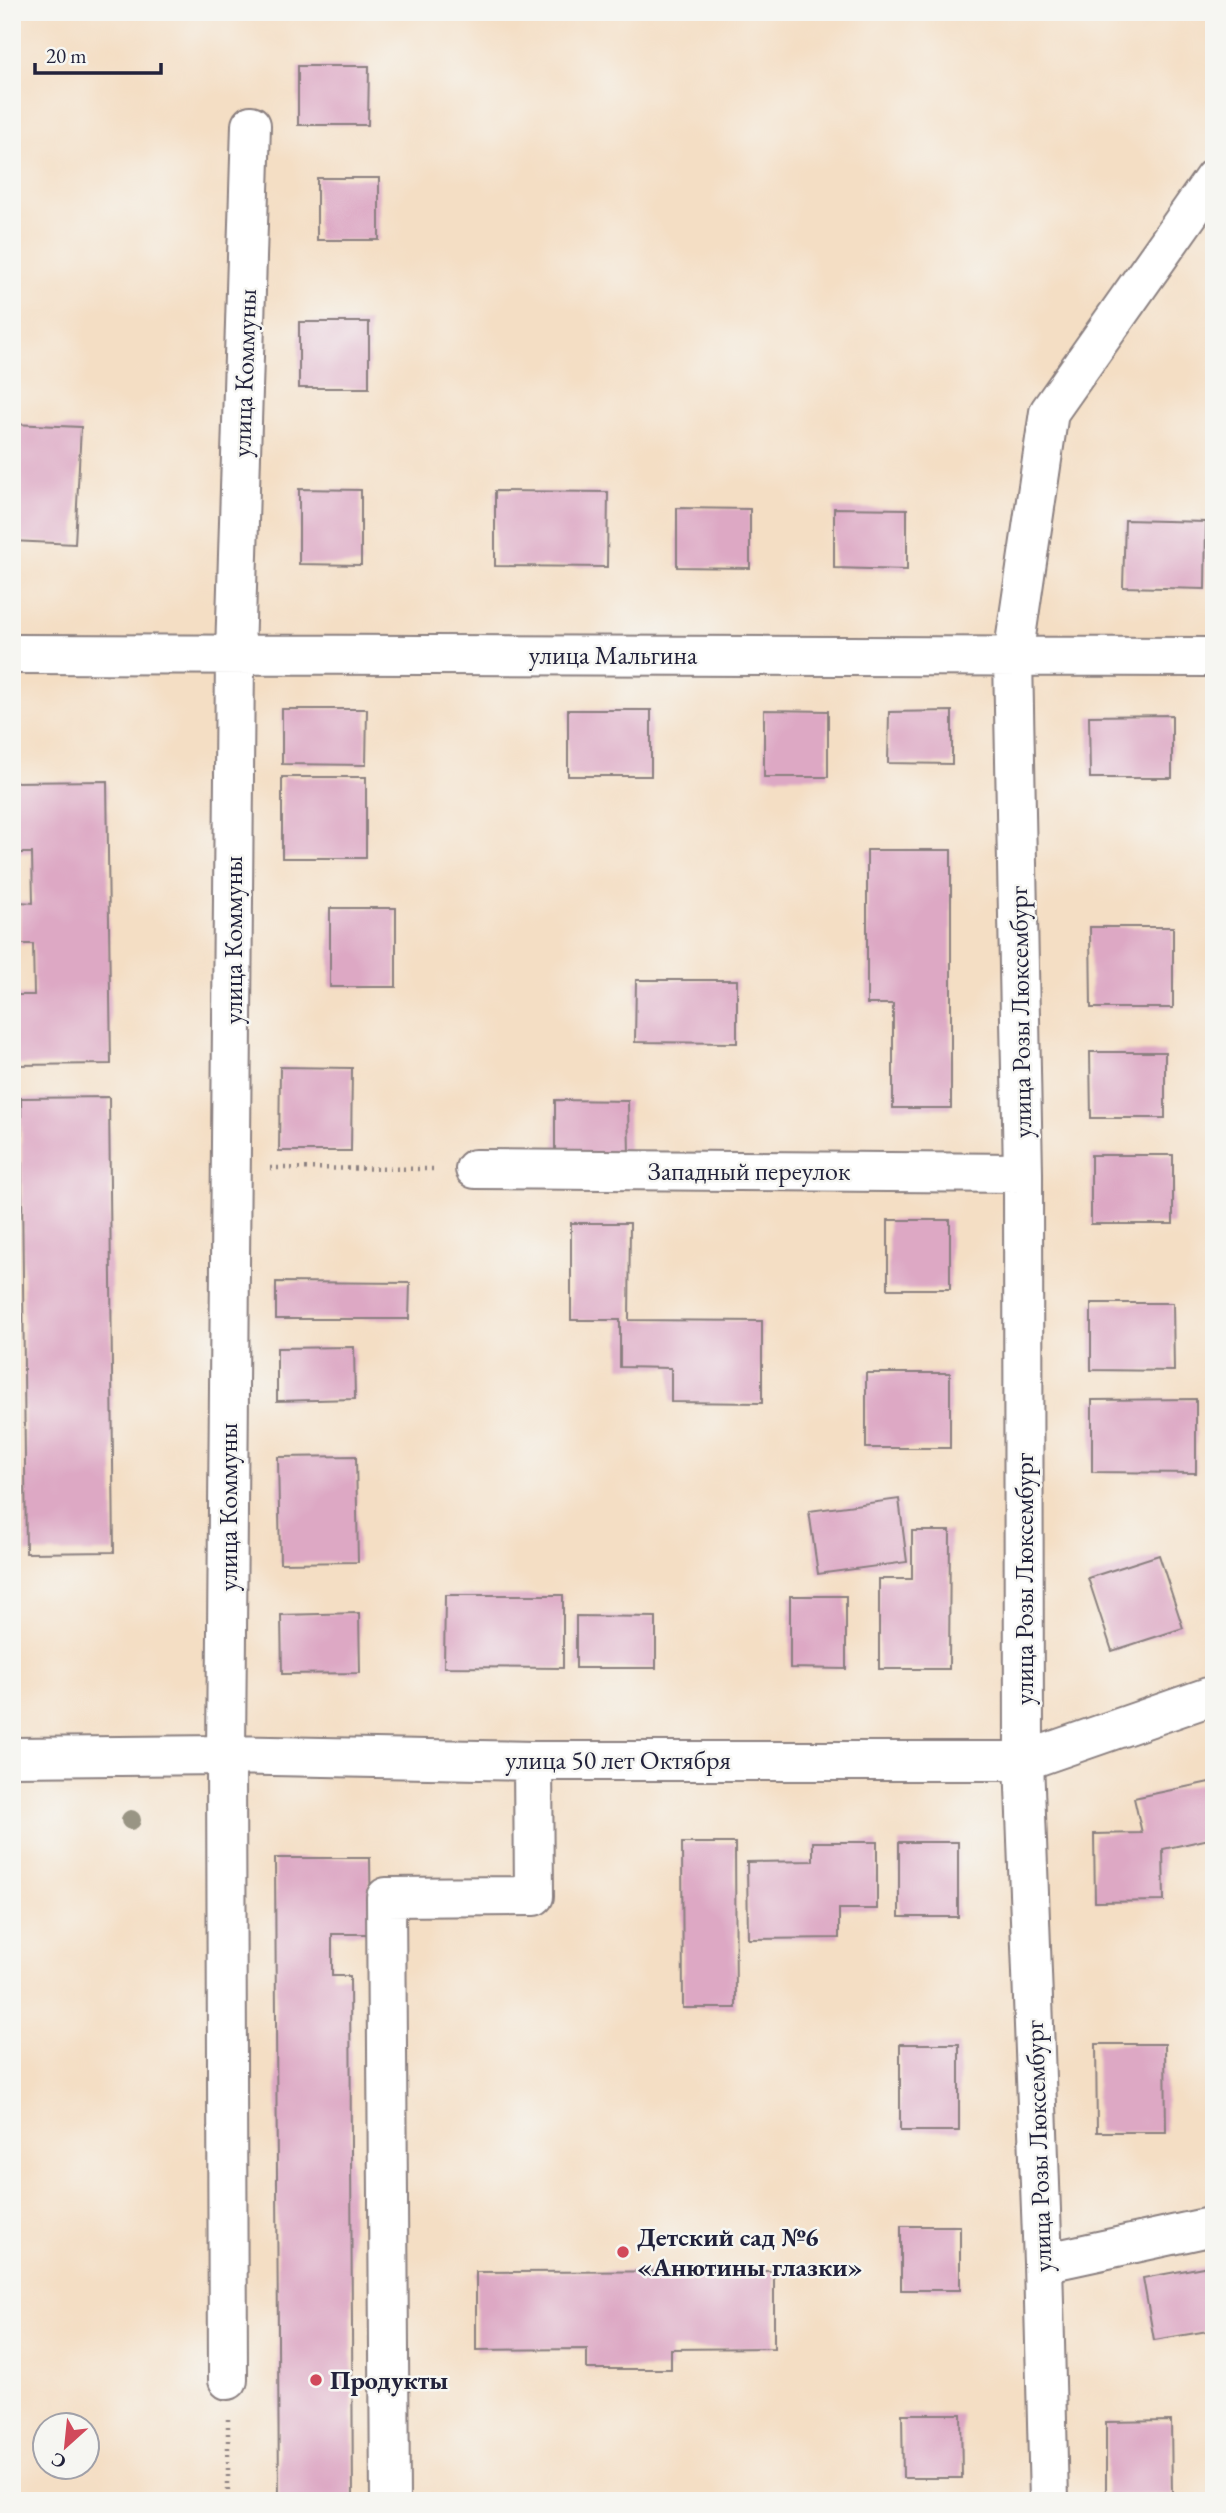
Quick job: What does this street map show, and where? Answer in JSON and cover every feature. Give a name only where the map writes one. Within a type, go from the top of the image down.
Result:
[{"type":"street","name":"улица Коммуны","points":[[228,2380],[226,1755],[235,654],[251,125]]},
{"type":"street","name":"улица Розы Люксембург","points":[[1049,2501],[1024,1761],[1023,1173],[1013,657],[1049,412],[1214,178]]},
{"type":"street","name":"улица Мальгина","points":[[12,653],[1214,657]]},
{"type":"street","name":"Западный переулок","points":[[475,1169],[1023,1173]]},
{"type":"street","name":"улица 50 лет Октября","points":[[12,1757],[226,1755],[533,1761],[1024,1761],[1214,1695]]},
{"type":"street","points":[[390,2501],[386,1897],[534,1896],[533,1761]]},
{"type":"street","points":[[1043,2263],[1214,2226]]},
{"type":"path","points":[[231,1168],[475,1169]]},
{"type":"path","points":[[228,2380],[228,2501]]},
{"type":"building","points":[[298,66],[369,66],[368,125],[298,125]]},
{"type":"building","points":[[317,178],[379,178],[379,240],[317,240]]},
{"type":"building","points":[[299,322],[369,322],[369,388],[299,388]]},
{"type":"building","points":[[12,424],[81,427],[75,544],[12,541]]},
{"type":"building","points":[[299,489],[361,490],[361,565],[299,564]]},
{"type":"building","points":[[495,491],[608,492],[607,567],[495,566]]},
{"type":"building","points":[[677,508],[750,509],[750,568],[677,567]]},
{"type":"building","points":[[834,508],[907,509],[907,570],[834,568]]},
{"type":"building","points":[[1125,520],[1206,522],[1205,589],[1123,587]]},
{"type":"building","points":[[282,709],[367,709],[366,765],[282,764]]},
{"type":"building","points":[[568,710],[651,710],[651,776],[568,776]]},
{"type":"building","points":[[764,710],[828,711],[828,777],[764,777]]},
{"type":"building","points":[[952,711],[952,764],[888,763],[889,712]]},
{"type":"building","points":[[1172,715],[1172,778],[1090,778],[1089,716]]},
{"type":"building","points":[[282,777],[366,777],[366,858],[282,858]]},
{"type":"building","points":[[107,781],[111,1064],[12,1065],[12,995],[34,995],[33,944],[20,944],[20,902],[33,903],[32,853],[12,853],[12,782]]},
{"type":"building","points":[[867,850],[951,850],[951,1108],[893,1108],[893,1004],[867,1004]]},
{"type":"building","points":[[330,908],[396,908],[396,987],[330,987]]},
{"type":"building","points":[[1090,927],[1173,927],[1173,1008],[1091,1008]]},
{"type":"building","points":[[636,980],[737,980],[737,1043],[635,1042]]},
{"type":"building","points":[[1090,1052],[1165,1052],[1165,1118],[1091,1118]]},
{"type":"building","points":[[280,1067],[352,1068],[351,1151],[279,1151]]},
{"type":"building","points":[[109,1097],[114,1552],[26,1553],[21,1098]]},
{"type":"building","points":[[555,1100],[628,1101],[629,1156],[555,1156]]},
{"type":"building","points":[[1091,1155],[1173,1155],[1173,1224],[1091,1224]]},
{"type":"building","points":[[888,1220],[950,1220],[950,1289],[888,1289]]},
{"type":"building","points":[[571,1223],[630,1223],[629,1320],[762,1321],[762,1403],[671,1402],[671,1368],[620,1367],[620,1320],[571,1320]]},
{"type":"building","points":[[276,1282],[410,1283],[409,1319],[276,1319]]},
{"type":"building","points":[[1091,1303],[1173,1303],[1174,1371],[1091,1370]]},
{"type":"building","points":[[354,1347],[355,1399],[277,1401],[277,1348]]},
{"type":"building","points":[[866,1373],[950,1373],[950,1448],[866,1448]]},
{"type":"building","points":[[1196,1399],[1196,1473],[1092,1472],[1092,1400]]},
{"type":"building","points":[[356,1456],[358,1562],[280,1563],[278,1457]]},
{"type":"building","points":[[899,1499],[907,1562],[818,1574],[809,1511]]},
{"type":"building","points":[[912,1531],[950,1531],[949,1669],[879,1669],[879,1579],[912,1579]]},
{"type":"building","points":[[1159,1555],[1183,1628],[1112,1651],[1088,1578]]},
{"type":"building","points":[[445,1595],[563,1595],[563,1668],[444,1667]]},
{"type":"building","points":[[790,1596],[846,1596],[846,1669],[790,1668]]},
{"type":"building","points":[[359,1613],[360,1673],[282,1674],[281,1615]]},
{"type":"building","points":[[576,1616],[656,1617],[656,1668],[576,1668]]},
{"type":"building","points":[[1214,1781],[1214,1838],[1163,1849],[1164,1901],[1095,1902],[1094,1834],[1142,1833],[1134,1798]]},
{"type":"building","points":[[813,1842],[877,1842],[877,1909],[839,1909],[839,1938],[748,1939],[747,1862],[813,1861]]},
{"type":"building","points":[[899,1842],[958,1842],[958,1917],[899,1917]]},
{"type":"building","points":[[682,1843],[735,1843],[736,2008],[683,2008]]},
{"type":"building","points":[[275,1858],[370,1858],[371,1934],[332,1934],[332,1976],[350,1976],[353,2501],[279,2501]]},
{"type":"building","points":[[900,2044],[959,2044],[959,2131],[900,2131]]},
{"type":"building","points":[[1096,2044],[1165,2044],[1166,2132],[1097,2132]]},
{"type":"building","points":[[901,2226],[960,2226],[960,2290],[901,2290]]},
{"type":"building","points":[[1214,2265],[1214,2330],[1154,2340],[1143,2278]]},
{"type":"building","points":[[774,2271],[774,2348],[671,2349],[671,2369],[587,2369],[587,2349],[476,2350],[476,2272]]},
{"type":"building","points":[[902,2414],[961,2414],[962,2478],[903,2478]]},
{"type":"building","points":[[1171,2421],[1172,2495],[1106,2496],[1106,2422]]},
{"type":"place","name":"Детский сад №6 «Анютины глазки»","points":[[623,2252]]},
{"type":"place","name":"Продукты","points":[[316,2380]]}]
